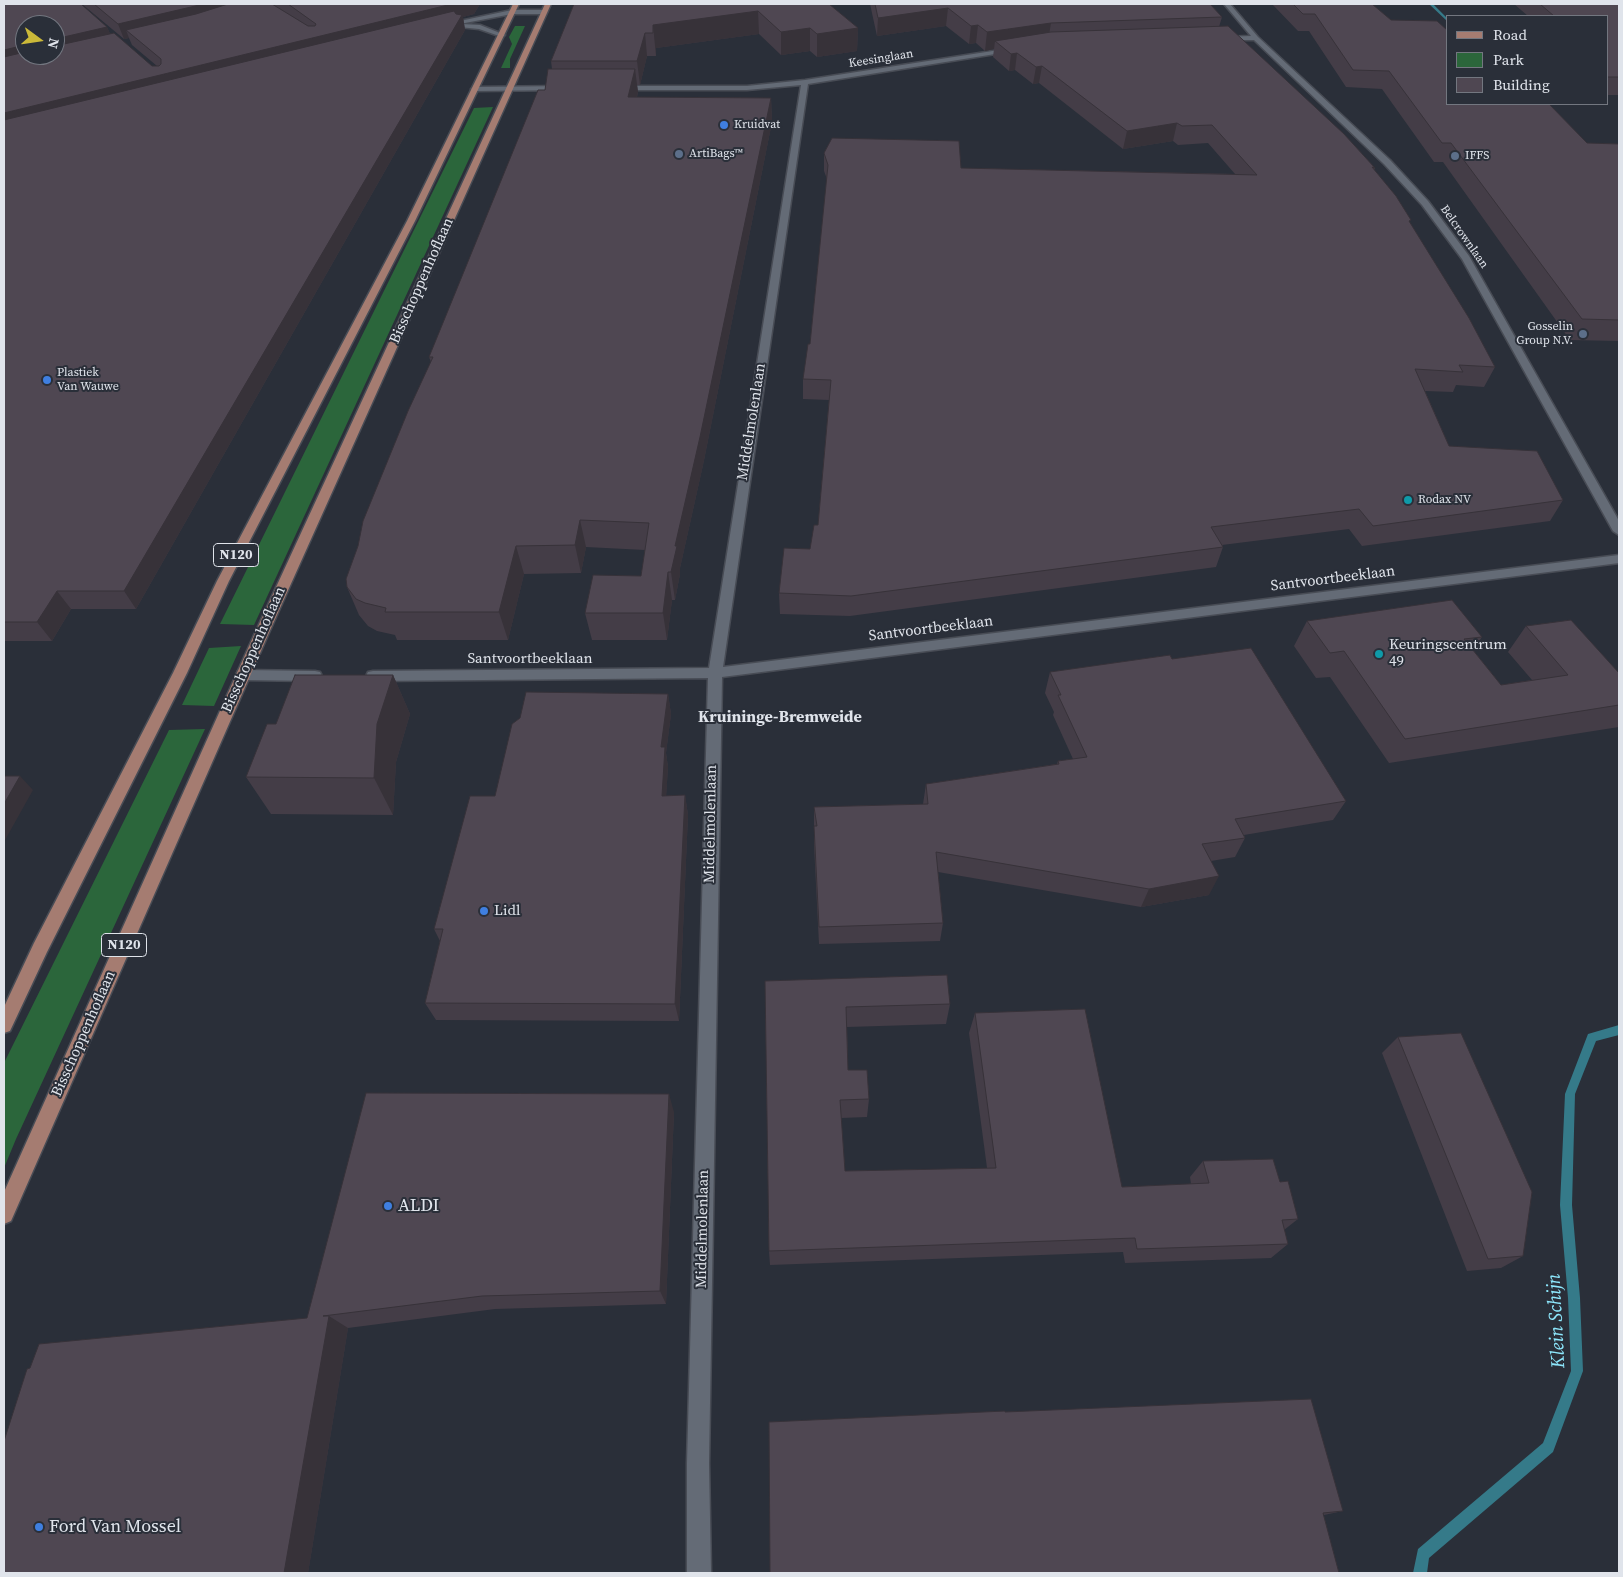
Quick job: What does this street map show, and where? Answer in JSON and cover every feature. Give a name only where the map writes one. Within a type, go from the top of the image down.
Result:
[{"type":"main road","name":"N120","points":[[4,1025],[40,948],[180,673],[223,581],[411,221],[516,4]]},
{"type":"main road","name":"Bisschoppenhoflaan","points":[[4,1214],[243,674],[546,8]]},
{"type":"street","name":"Belcrownlaan","points":[[1227,4],[1256,38],[1387,162],[1425,203],[1466,258],[1619,531]]},
{"type":"street","points":[[432,28],[512,12],[546,8]]},
{"type":"street","points":[[442,25],[474,26],[502,34]]},
{"type":"street","points":[[1207,39],[1256,38]]},
{"type":"street","name":"Keesinglaan","points":[[607,88],[747,88],[804,82],[1023,49]]},
{"type":"street","name":"Middelmolenlaan","points":[[699,1573],[698,1463],[715,673],[804,82]]},
{"type":"street","points":[[475,89],[570,88]]},
{"type":"street","name":"Santvoortbeeklaan","points":[[362,676],[688,675],[715,673],[1619,559]]},
{"type":"street","points":[[243,674],[332,676]]},
{"type":"green space","points":[[515,26],[525,26],[510,59],[510,68],[501,68],[512,44],[509,37]]},
{"type":"green space","points":[[493,107],[254,625],[220,624],[474,108]]},
{"type":"green space","points":[[241,646],[214,706],[182,705],[209,648]]},
{"type":"green space","points":[[205,729],[4,1168],[4,1063],[169,730]]},
{"type":"building","points":[[4,4],[81,4],[107,27],[65,37],[65,15],[15,15],[15,47],[4,50]]},
{"type":"building","points":[[94,4],[203,4],[118,24]]},
{"type":"building","points":[[228,4],[272,4],[308,26],[315,26],[316,24],[288,4],[452,4],[4,113],[4,57],[15,54],[15,65],[65,65],[65,44],[114,33],[152,66],[159,66],[161,59],[126,30],[196,14]]},
{"type":"building","points":[[574,4],[829,4],[858,28],[817,34],[810,28],[781,32],[758,11],[653,25],[653,33],[645,33],[637,61],[551,61]]},
{"type":"building","points":[[875,4],[1210,4],[1222,17],[1051,23],[987,32],[978,25],[971,26],[948,8],[878,18]]},
{"type":"building","points":[[1293,4],[1372,4],[1391,20],[1437,21],[1446,29],[1446,105],[1550,105],[1587,143],[1619,144],[1619,320],[1582,319],[1451,143],[1442,143],[1389,71],[1353,70],[1315,14],[1303,14]]},
{"type":"building","points":[[1540,4],[1619,4],[1619,77],[1608,77],[1608,15],[1553,15]]},
{"type":"building","points":[[454,11],[456,14],[462,15],[124,591],[57,591],[37,622],[4,622],[4,120]]},
{"type":"building","points":[[1228,26],[1344,134],[1375,168],[1372,167],[1396,196],[1411,220],[1409,221],[1469,318],[1495,367],[1459,365],[1463,372],[1415,369],[1449,446],[1537,451],[1563,500],[1373,526],[1359,509],[1211,527],[1223,547],[851,596],[779,593],[784,548],[810,549],[814,525],[818,525],[831,380],[803,379],[808,344],[810,344],[828,165],[824,153],[832,138],[959,141],[961,168],[1257,175],[1212,125],[1182,126],[1177,123],[1127,131],[1042,66],[1036,67],[1017,53],[1011,54],[995,41],[1051,32]]},
{"type":"building","points":[[548,69],[635,69],[628,97],[771,98],[700,437],[675,546],[677,546],[671,572],[668,572],[663,613],[585,613],[593,575],[641,576],[649,523],[580,520],[575,545],[516,546],[499,612],[385,612],[386,608],[356,599],[347,587],[346,579],[358,546],[363,521],[408,411],[433,357],[429,357],[538,90],[545,90]]},
{"type":"building","points":[[1452,600],[1482,637],[1464,639],[1501,685],[1568,675],[1526,626],[1571,620],[1619,673],[1619,705],[1405,739],[1344,651],[1330,653],[1307,621]]},
{"type":"building","points":[[1251,648],[1346,801],[1235,819],[1245,838],[1202,844],[1219,876],[1149,889],[936,852],[943,923],[819,927],[814,826],[817,826],[814,807],[928,804],[926,784],[1059,764],[1058,761],[1087,757],[1058,695],[1061,695],[1050,672],[1170,655],[1172,659]]},
{"type":"building","points":[[295,675],[393,675],[377,724],[374,778],[246,777],[267,724],[276,724]]},
{"type":"building","points":[[526,692],[668,694],[661,747],[665,747],[662,796],[685,795],[675,1004],[425,1003],[443,929],[434,929],[470,796],[495,796],[512,724],[520,718]]},
{"type":"building","points":[[4,776],[20,776],[4,804]]},
{"type":"building","points":[[947,975],[950,1004],[846,1007],[848,1070],[867,1070],[869,1099],[840,1100],[845,1171],[996,1168],[975,1013],[1085,1009],[1122,1187],[1209,1183],[1203,1161],[1273,1159],[1280,1182],[1288,1181],[1298,1219],[1282,1220],[1288,1244],[1137,1249],[1135,1238],[769,1251],[765,981]]},
{"type":"building","points":[[1461,1033],[1532,1192],[1523,1256],[1488,1259],[1398,1037]]},
{"type":"building","points":[[366,1093],[669,1094],[660,1291],[482,1296],[323,1316],[329,1316],[284,1573],[4,1573],[4,1441],[27,1369],[30,1368],[39,1344],[307,1318]]},
{"type":"building","points":[[1311,1399],[1343,1511],[1323,1513],[1339,1573],[770,1573],[769,1422]]},
{"type":"waterway","name":"Klein Schijn","points":[[1431,4],[1446,19]]},
{"type":"waterway","name":"Klein Schijn","points":[[1420,1573],[1423,1554],[1548,1447],[1577,1371],[1574,1298],[1566,1205],[1570,1094],[1592,1037],[1619,1030]]},
{"type":"place","name":"Kruidvat","points":[[724,125]]},
{"type":"place","name":"ArtiBags™","points":[[679,154]]},
{"type":"place","name":"IFFS","points":[[1455,156]]},
{"type":"place","name":"Gosselin Group N.V.","points":[[1583,334]]},
{"type":"place","name":"Plastiek Van Wauwe","points":[[47,380]]},
{"type":"place","name":"Rodax NV","points":[[1408,500]]},
{"type":"place","name":"Keuringscentrum 49","points":[[1379,654]]},
{"type":"place","name":"Lidl","points":[[484,911]]},
{"type":"place","name":"ALDI","points":[[388,1206]]},
{"type":"place","name":"Ford Van Mossel","points":[[39,1527]]},
{"type":"district","name":"Kruininge-Bremweide","points":[[780,718]]}]
